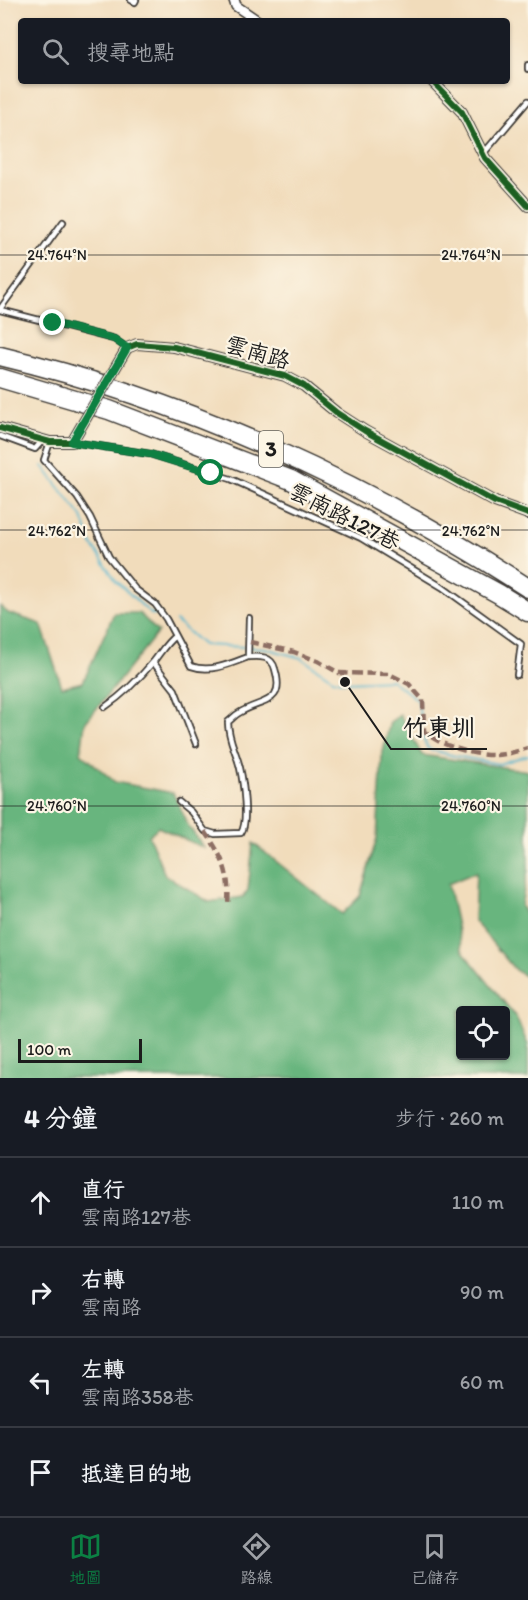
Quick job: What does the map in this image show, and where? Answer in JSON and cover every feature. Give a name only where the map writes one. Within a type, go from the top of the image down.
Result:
[{"type":"highway","name":"3","points":[[0,356],[43,366],[146,399],[296,459],[403,513],[528,588]]},
{"type":"highway","name":"3","points":[[0,378],[109,410],[291,480],[528,612]]},
{"type":"street","points":[[234,0],[236,6],[254,18]]},
{"type":"street","points":[[435,84],[462,112],[483,154],[528,206]]},
{"type":"street","name":"雲南路","points":[[127,348],[137,344],[174,347],[285,376],[304,386],[337,413],[365,431],[495,502],[528,514]]},
{"type":"street","points":[[0,428],[47,441],[72,442],[127,348]]},
{"type":"lane","points":[[131,0],[135,3],[136,0]]},
{"type":"lane","points":[[483,154],[528,101]]},
{"type":"lane","points":[[523,108],[528,112]]},
{"type":"lane","points":[[63,222],[0,309],[114,339],[127,348]]},
{"type":"lane","points":[[0,436],[35,449],[47,441]]},
{"type":"lane","points":[[47,441],[44,460],[77,497],[90,517],[109,557],[135,589],[155,604],[166,619],[191,666],[202,670],[248,657],[268,658],[274,663],[278,686],[275,696],[268,702],[240,712],[228,722],[228,735],[240,768],[246,818],[245,828],[241,833],[230,834],[205,831],[191,812],[179,802]]},
{"type":"lane","name":"雲南路127巷","points":[[72,442],[150,454],[231,479],[360,538],[442,587],[521,644],[517,675]]},
{"type":"lane","points":[[248,657],[249,618]]},
{"type":"lane","points":[[105,707],[126,693],[175,636]]},
{"type":"lane","points":[[153,662],[175,690],[196,744]]},
{"type":"green space","points":[[0,606],[8,613],[41,624],[62,687],[83,682],[114,613],[139,613],[158,632],[85,723],[81,753],[115,782],[173,793],[188,825],[204,848],[158,827],[149,836],[165,875],[209,902],[243,897],[248,890],[253,843],[342,914],[360,896],[377,838],[382,756],[390,722],[400,715],[422,755],[528,771],[528,870],[521,906],[528,918],[528,978],[515,970],[474,921],[476,872],[448,884],[462,950],[507,1006],[456,1006],[456,1060],[510,1060],[510,1010],[516,1017],[528,1045],[528,1078],[0,1078]]},
{"type":"waterway","points":[[43,466],[82,517],[91,543],[116,581],[151,614],[156,615]]},
{"type":"waterway","points":[[176,621],[203,645],[265,648],[301,658],[333,679],[345,682],[391,680],[418,700],[422,735],[428,749],[499,764],[528,755]]},
{"type":"marked path","points":[[250,642],[294,652],[318,661],[339,673],[389,674],[409,684],[423,700],[424,731],[447,745],[467,752],[487,755],[512,753],[528,748]]},
{"type":"marked path","points":[[205,831],[224,866],[228,883],[228,905]]},
{"type":"cycle path","points":[[435,84],[462,112],[485,158],[528,206]]},
{"type":"cycle path","points":[[0,428],[50,442],[72,442],[127,348],[137,344],[174,347],[285,376],[304,386],[337,413],[365,431],[495,502],[528,514]]},
{"type":"place","name":"竹東圳","points":[[345,682]]},
{"type":"route","points":[[53,323],[114,339],[127,348],[72,442],[150,454],[211,473]]}]
